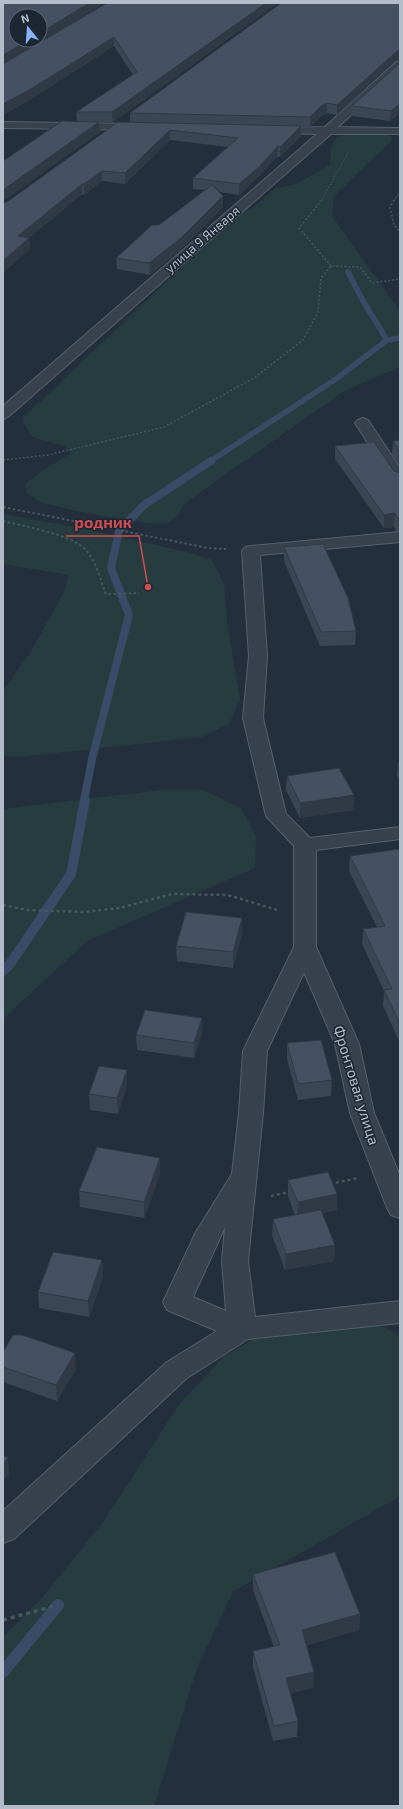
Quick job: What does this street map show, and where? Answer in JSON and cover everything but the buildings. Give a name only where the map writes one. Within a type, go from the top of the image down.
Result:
[{"type":"street","name":"улица 9 Января","points":[[3,414],[326,132],[400,64]]},
{"type":"street","points":[[99,138],[128,117]]},
{"type":"street","points":[[3,125],[115,126],[155,128]]},
{"type":"street","points":[[304,151],[296,142],[266,130],[326,132],[400,131]]},
{"type":"street","points":[[363,423],[400,480]]},
{"type":"street","points":[[400,537],[251,551],[258,656],[253,718],[276,816],[305,845],[400,833]]},
{"type":"street","name":"Фронтовая улица","points":[[305,845],[305,947],[347,1044],[362,1113],[400,1208]]},
{"type":"street","points":[[242,1329],[235,1261],[242,1202],[255,1051],[305,947]]},
{"type":"street","points":[[242,1329],[177,1302],[209,1232],[244,1175]]},
{"type":"street","points":[[3,1530],[177,1370],[242,1329],[400,1312]]},
{"type":"path","points":[[360,131],[325,197],[299,228],[331,266],[360,267],[372,283],[400,279]]},
{"type":"path","points":[[400,192],[390,207],[394,225],[400,231]]},
{"type":"path","points":[[3,460],[48,455],[164,427],[254,378],[303,340],[318,312],[321,278],[331,266]]},
{"type":"path","points":[[3,507],[14,511],[208,548]]},
{"type":"path","points":[[3,521],[72,541],[84,547],[93,559],[106,594],[138,593]]},
{"type":"path","points":[[3,905],[26,910],[69,911],[119,908],[172,894],[228,895],[305,918]]},
{"type":"path","points":[[325,1185],[386,1172]]},
{"type":"path","points":[[242,1202],[295,1191]]},
{"type":"path","points":[[3,1620],[58,1605]]},
{"type":"green space","points":[[356,133],[384,133],[392,137],[391,141],[334,196],[332,216],[400,311],[400,367],[344,391],[185,503],[176,517],[167,523],[159,524],[128,520],[71,510],[44,503],[26,492],[25,485],[30,480],[71,453],[64,446],[32,437],[22,419],[232,219],[243,211],[254,207],[276,188],[294,185],[330,165],[331,148],[336,139],[341,136]]},
{"type":"green space","points":[[3,514],[80,528],[191,553],[212,560],[224,584],[228,628],[240,699],[229,724],[201,737],[19,757],[3,756],[3,691],[32,650],[65,590],[68,575],[3,564]]},
{"type":"green space","points":[[161,790],[203,790],[241,808],[256,836],[255,868],[87,941],[3,1019],[3,809]]},
{"type":"green space","points":[[375,1322],[400,1336],[400,1496],[233,1592],[197,1668],[154,1806],[3,1806],[3,1637],[41,1599],[103,1522],[178,1406],[224,1356],[273,1328]]},
{"type":"waterway","points":[[348,272],[363,301],[387,340]]},
{"type":"waterway","points":[[387,340],[400,338]]},
{"type":"waterway","points":[[209,462],[336,379],[387,340]]},
{"type":"waterway","points":[[84,801],[92,759],[129,615],[111,568],[119,531],[144,505],[211,461]]},
{"type":"waterway","points":[[3,971],[10,964],[71,874],[85,800]]},
{"type":"waterway","points":[[3,1672],[58,1605]]},
{"type":"place","name":"родник","points":[[148,587]]}]
